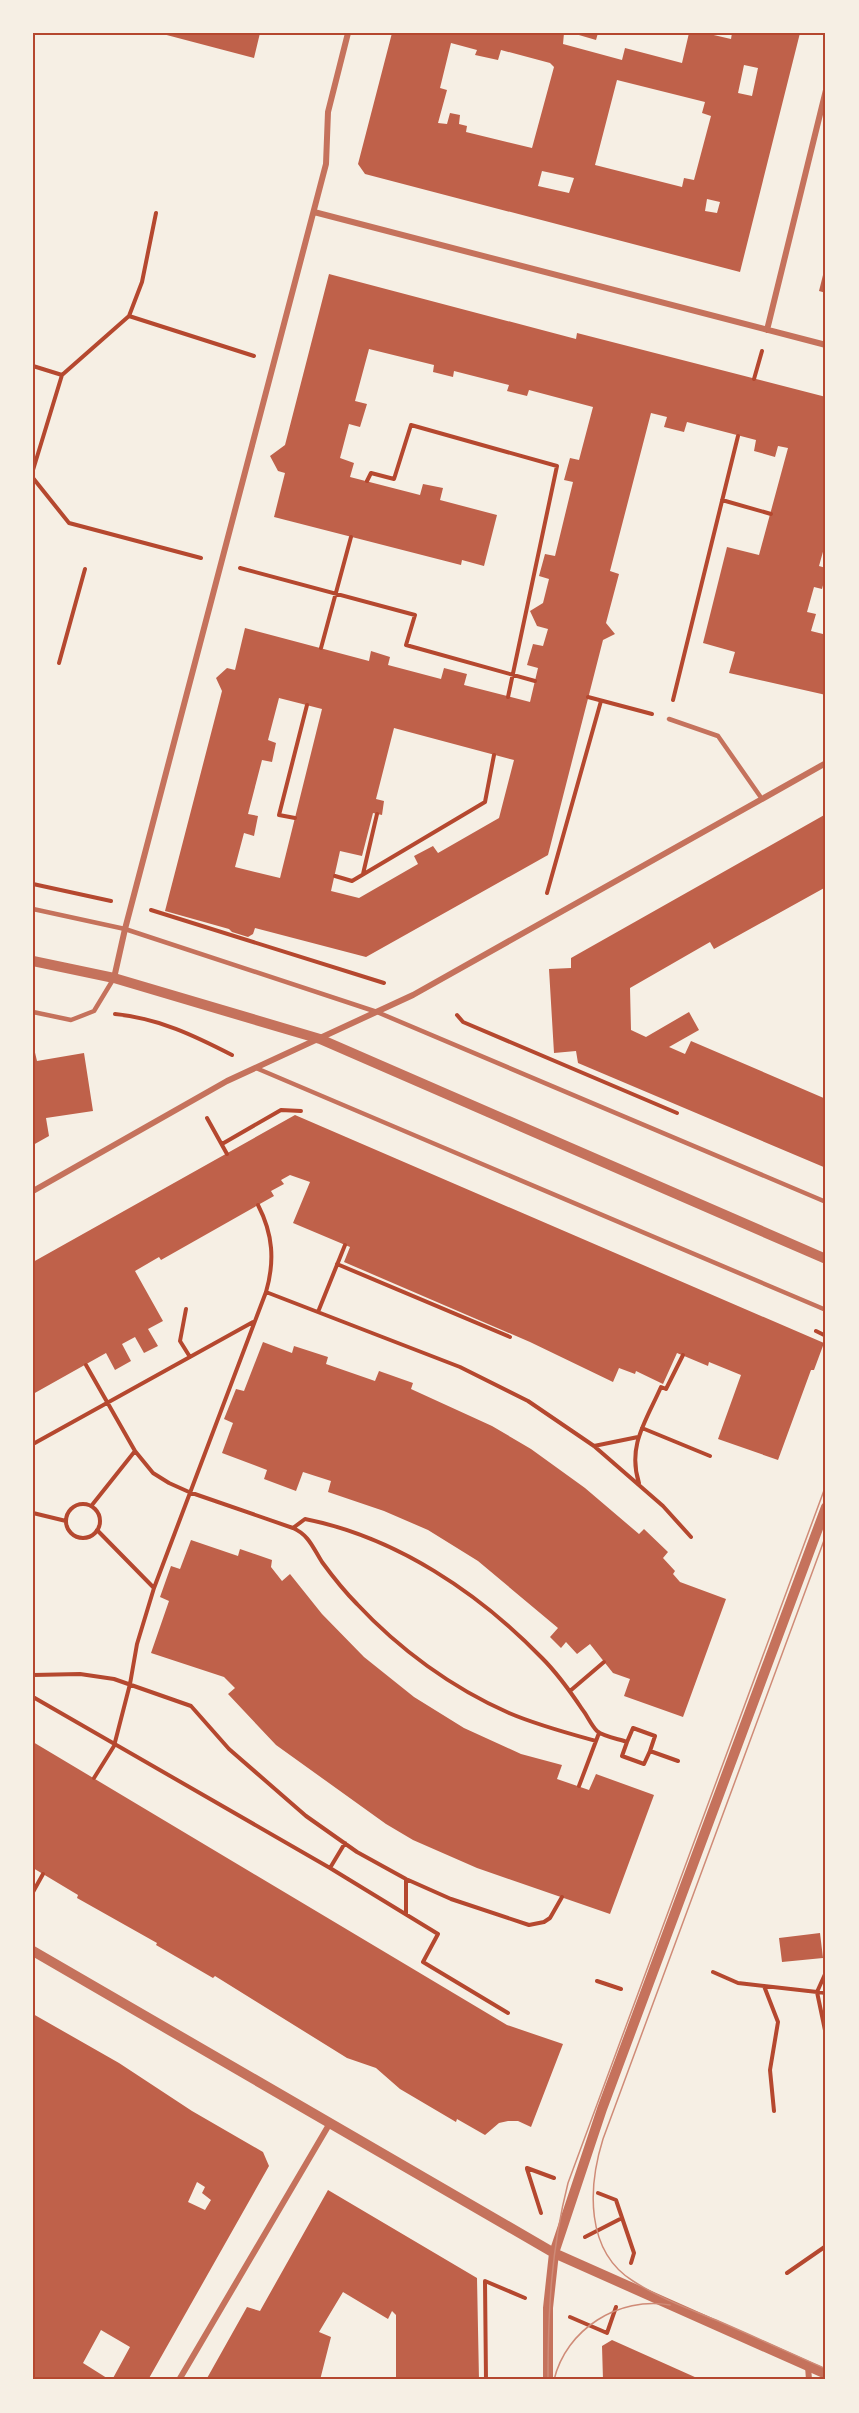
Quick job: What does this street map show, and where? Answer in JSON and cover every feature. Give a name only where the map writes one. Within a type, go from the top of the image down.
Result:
[{"type":"street","points":[[114,978],[125,928],[326,164],[328,112],[348,33]]},
{"type":"street","points":[[768,330],[826,90]]},
{"type":"street","points":[[314,212],[826,345]]},
{"type":"street","points":[[33,1191],[227,1081],[413,995],[826,763]]},
{"type":"street","points":[[33,961],[114,978],[320,1039],[826,1259]]},
{"type":"street","points":[[548,2380],[548,2308],[554,2253],[602,2109],[826,1507]]},
{"type":"street","points":[[33,1951],[554,2253],[826,2374]]},
{"type":"street","points":[[179,2380],[330,2123]]},
{"type":"street","points":[[808,2366],[809,2380]]},
{"type":"lane","points":[[669,719],[718,736],[762,800]]},
{"type":"lane","points":[[33,909],[125,928],[377,1011],[826,1202]]},
{"type":"lane","points":[[33,1012],[71,1020],[94,1011],[114,978]]},
{"type":"lane","points":[[256,1068],[826,1310]]},
{"type":"path","points":[[33,471],[62,375],[129,316],[142,282],[156,213]]},
{"type":"path","points":[[129,316],[274,362]]},
{"type":"path","points":[[754,379],[768,330]]},
{"type":"path","points":[[33,366],[62,375]]},
{"type":"path","points":[[366,481],[371,473],[394,479],[411,425],[557,466],[507,697]]},
{"type":"path","points":[[588,697],[669,719],[738,436]]},
{"type":"path","points":[[33,478],[69,523],[414,615],[406,645],[535,681]]},
{"type":"path","points":[[722,500],[771,514]]},
{"type":"path","points":[[321,648],[351,537]]},
{"type":"path","points":[[59,663],[85,569]]},
{"type":"path","points":[[538,925],[601,700]]},
{"type":"path","points":[[295,818],[279,814],[306,705]]},
{"type":"path","points":[[335,876],[352,881],[485,802],[494,755]]},
{"type":"path","points":[[363,875],[377,814]]},
{"type":"path","points":[[33,884],[131,906],[388,984]]},
{"type":"path","points":[[94,1011],[130,1015],[187,1031],[256,1068]]},
{"type":"path","points":[[457,1015],[463,1022],[687,1117]]},
{"type":"path","points":[[196,1099],[227,1154]]},
{"type":"path","points":[[222,1144],[281,1110],[311,1112]]},
{"type":"path","points":[[94,1778],[114,1746],[130,1684],[137,1644],[154,1588],[266,1292],[271,1274],[271,1244],[266,1221],[258,1205]]},
{"type":"path","points":[[318,1311],[345,1245]]},
{"type":"path","points":[[337,1264],[510,1337]]},
{"type":"path","points":[[266,1292],[460,1367],[528,1401],[594,1446],[670,1513],[691,1537]]},
{"type":"path","points":[[186,1309],[180,1341],[190,1357]]},
{"type":"path","points":[[33,1444],[254,1321]]},
{"type":"path","points":[[639,1484],[633,1461],[642,1428],[661,1387],[666,1389],[683,1355]]},
{"type":"path","points":[[86,1365],[135,1451],[145,1465],[161,1478],[189,1492],[293,1528],[307,1537],[334,1578],[372,1620],[440,1674],[507,1712],[596,1741]]},
{"type":"path","points":[[642,1428],[710,1456]]},
{"type":"path","points":[[594,1446],[639,1437]]},
{"type":"path","points":[[92,1505],[135,1451]]},
{"type":"path","points":[[80,1503],[92,1505],[101,1520],[97,1530],[88,1537],[77,1537],[68,1530],[66,1521],[67,1513],[80,1503]]},
{"type":"path","points":[[33,1513],[66,1521]]},
{"type":"path","points":[[293,1528],[305,1519],[318,1522],[385,1546],[423,1564],[497,1616],[544,1660],[570,1691],[599,1732],[627,1742]]},
{"type":"path","points":[[97,1530],[154,1588]]},
{"type":"path","points":[[570,1691],[604,1662]]},
{"type":"path","points":[[33,1675],[80,1674],[114,1679],[191,1706],[229,1749],[306,1816],[345,1843],[406,1879],[471,1907],[529,1925],[544,1923],[550,1918],[562,1898]]},
{"type":"path","points":[[33,1697],[114,1746],[330,1868],[438,1934],[423,1962],[508,2013]]},
{"type":"path","points":[[633,1728],[656,1736],[644,1764],[622,1756],[627,1742],[633,1728]]},
{"type":"path","points":[[579,1786],[599,1732]]},
{"type":"path","points":[[650,1751],[678,1761]]},
{"type":"path","points":[[330,1868],[345,1843]]},
{"type":"path","points":[[33,1892],[43,1874]]},
{"type":"path","points":[[406,1879],[406,1915]]},
{"type":"path","points":[[713,1972],[738,1983],[826,1994]]},
{"type":"path","points":[[826,1972],[817,1992],[826,2035]]},
{"type":"path","points":[[597,1981],[629,1992]]},
{"type":"path","points":[[764,1986],[778,2022],[770,2070],[774,2111]]},
{"type":"path","points":[[554,2253],[622,2218]]},
{"type":"path","points":[[788,2273],[826,2246]]},
{"type":"path","points":[[485,2281],[486,2380]]},
{"type":"building","points":[[159,33],[260,33],[254,58]]},
{"type":"building","points":[[392,33],[564,33],[563,44],[622,60],[625,48],[682,63],[689,33],[705,33],[731,39],[732,33],[800,33],[740,272],[365,174],[358,164]],"holes":[[[451,43],[477,50],[475,55],[498,60],[501,50],[550,63],[554,67],[532,148],[466,132],[467,126],[459,124],[460,115],[450,113],[447,124],[438,123],[447,90],[440,88]],[[744,65],[758,68],[752,96],[738,93]],[[617,80],[705,102],[702,113],[711,116],[694,180],[684,178],[682,187],[595,165]],[[542,171],[574,178],[569,193],[538,186]],[[707,199],[720,202],[717,213],[705,211]]]},
{"type":"building","points":[[572,33],[598,33],[596,40]]},
{"type":"building","points":[[826,267],[826,293],[819,291]]},
{"type":"building","points":[[329,274],[576,339],[577,333],[826,397],[826,541],[819,566],[826,568],[826,574],[822,589],[814,587],[807,612],[816,614],[811,631],[826,633],[826,695],[729,673],[735,652],[703,643],[727,547],[759,555],[788,448],[778,446],[775,457],[754,451],[756,440],[687,422],[684,432],[664,427],[667,417],[651,413],[610,571],[619,574],[606,623],[615,634],[603,640],[548,855],[366,957],[255,928],[253,934],[248,937],[229,929],[165,911],[222,691],[216,678],[227,668],[235,670],[245,628],[369,661],[371,651],[390,657],[388,665],[441,679],[444,668],[467,674],[464,685],[530,702],[538,668],[527,665],[533,644],[543,646],[548,629],[537,626],[530,611],[543,603],[549,579],[539,576],[545,554],[555,556],[573,482],[564,480],[570,458],[579,460],[593,407],[529,390],[527,396],[507,391],[509,385],[454,371],[453,377],[433,372],[434,365],[369,349],[355,401],[367,404],[360,427],[349,424],[340,458],[354,463],[350,477],[420,495],[423,484],[443,488],[440,500],[497,515],[484,566],[462,560],[461,565],[274,517],[285,473],[278,471],[270,456],[285,445]],"holes":[[[279,698],[322,709],[280,878],[235,867],[244,833],[254,836],[258,816],[248,814],[262,760],[272,762],[276,743],[268,740]],[[394,728],[514,760],[499,818],[438,853],[433,846],[414,856],[418,864],[359,898],[331,891],[340,851],[362,856],[373,813],[382,815],[384,801],[376,799]]]},
{"type":"building","points":[[826,814],[826,887],[714,949],[710,942],[630,988],[631,1030],[646,1037],[689,1012],[699,1030],[669,1047],[685,1054],[691,1041],[826,1099],[826,1168],[578,1063],[576,1051],[554,1053],[549,969],[571,968],[571,958]]},
{"type":"building","points":[[33,1044],[37,1061],[84,1053],[93,1111],[46,1118],[49,1136],[33,1145]]},
{"type":"building","points":[[295,1115],[824,1343],[814,1370],[811,1370],[778,1460],[718,1439],[741,1375],[709,1362],[708,1366],[677,1353],[663,1384],[636,1371],[635,1374],[619,1368],[613,1382],[530,1342],[344,1262],[350,1247],[293,1223],[310,1182],[290,1175],[281,1180],[284,1184],[271,1191],[274,1196],[161,1260],[159,1257],[135,1271],[163,1321],[148,1329],[158,1346],[144,1353],[135,1337],[122,1344],[131,1361],[115,1370],[106,1353],[33,1394],[33,1262]]},
{"type":"building","points":[[263,1342],[292,1353],[294,1346],[328,1357],[326,1364],[375,1381],[379,1371],[413,1383],[411,1389],[492,1426],[531,1449],[585,1488],[639,1534],[644,1529],[668,1552],[663,1558],[675,1571],[673,1574],[680,1582],[726,1599],[683,1717],[624,1696],[630,1679],[613,1673],[590,1644],[577,1654],[566,1642],[561,1648],[550,1637],[558,1628],[478,1561],[428,1530],[384,1511],[328,1492],[331,1481],[303,1472],[296,1491],[264,1479],[267,1470],[222,1453],[233,1423],[224,1419],[236,1389],[244,1391]]},
{"type":"building","points":[[191,1540],[238,1556],[240,1549],[272,1560],[271,1567],[282,1581],[290,1574],[322,1614],[364,1657],[414,1697],[464,1728],[521,1754],[562,1765],[557,1779],[589,1790],[596,1774],[654,1795],[610,1914],[477,1868],[413,1840],[386,1824],[276,1745],[228,1694],[235,1688],[224,1677],[151,1653],[169,1601],[160,1597],[171,1566],[180,1569]]},
{"type":"building","points":[[33,1742],[507,2025],[563,2044],[531,2127],[518,2121],[508,2121],[499,2123],[485,2135],[457,2119],[456,2122],[400,2089],[376,2068],[347,2058],[215,1976],[213,1978],[77,1898],[78,1895],[33,1868]]},
{"type":"building","points":[[820,1933],[823,1958],[782,1962],[779,1938]]},
{"type":"building","points":[[33,2014],[119,2063],[192,2111],[263,2152],[269,2166],[148,2380],[112,2380],[130,2347],[101,2330],[83,2363],[110,2380],[33,2380]],"holes":[[[197,2182],[205,2187],[202,2193],[211,2200],[205,2210],[188,2202]]]},
{"type":"building","points":[[328,2190],[477,2278],[479,2380],[396,2380],[396,2315],[392,2311],[388,2319],[343,2292],[319,2332],[331,2337],[320,2380],[206,2380],[247,2307],[260,2311]]},
{"type":"building","points":[[612,2340],[702,2380],[603,2380],[602,2346]]},
{"type":"tram line","points":[[548,2380],[554,2257],[568,2183],[826,1485]]},
{"type":"tram line","points":[[826,1535],[603,2139],[593,2197],[598,2236],[606,2253],[617,2268],[633,2281],[674,2303],[826,2369]]},
{"type":"tram line","points":[[554,2380],[560,2362],[570,2346],[597,2320],[614,2311],[632,2306],[670,2305]]}]
